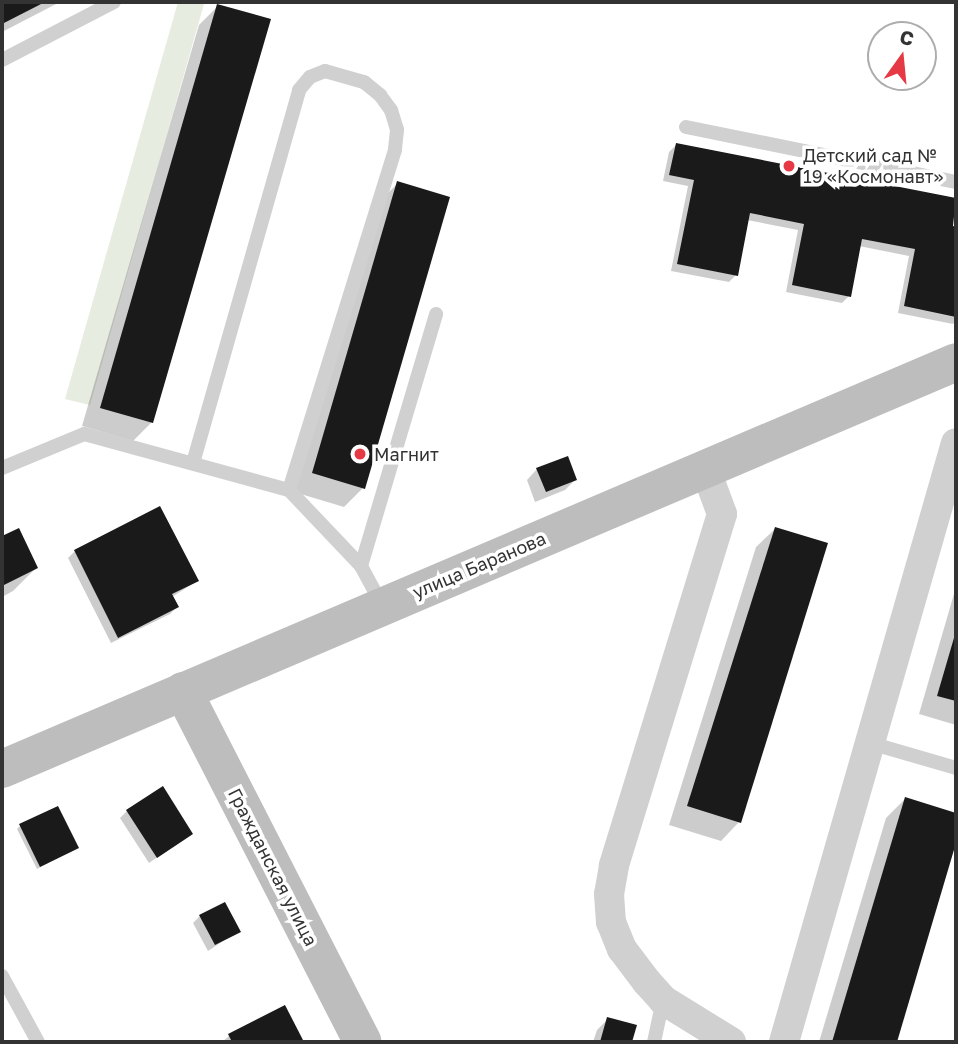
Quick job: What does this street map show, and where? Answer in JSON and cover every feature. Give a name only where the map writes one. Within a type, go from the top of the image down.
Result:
[{"type":"street","name":"улица Баранова","points":[[2,769],[956,362]]},
{"type":"street","points":[[784,1042],[956,443]]},
{"type":"street","points":[[705,468],[722,514],[614,866],[609,894],[611,922],[622,949],[663,1000],[731,1042]]},
{"type":"street","name":"Гражданская улица","points":[[183,691],[363,1042]]},
{"type":"lane","points":[[2,60],[114,2]]},
{"type":"lane","points":[[192,463],[299,90],[310,77],[324,71],[364,82],[391,110],[397,130],[394,150],[289,490]]},
{"type":"lane","points":[[686,127],[956,182]]},
{"type":"lane","points":[[361,566],[436,314]]},
{"type":"lane","points":[[2,468],[84,435],[289,490],[361,566],[382,606]]},
{"type":"lane","points":[[870,743],[956,768]]},
{"type":"lane","points":[[2,976],[38,1042]]},
{"type":"lane","points":[[654,1042],[663,1000]]},
{"type":"shaded area","points":[[178,2],[204,4],[90,405],[65,399]]},
{"type":"building","points":[[2,2],[45,2],[2,24]]},
{"type":"building","points":[[217,4],[271,19],[153,423],[100,408]]},
{"type":"building","points":[[676,143],[956,198],[953,226],[956,227],[956,317],[904,306],[915,249],[862,239],[851,297],[792,285],[804,224],[750,213],[738,276],[677,264],[694,180],[669,175]]},
{"type":"building","points":[[397,181],[450,197],[365,489],[312,473]]},
{"type":"building","points":[[568,456],[577,480],[546,492],[536,468]]},
{"type":"building","points":[[160,506],[199,581],[172,594],[179,607],[118,638],[74,550]]},
{"type":"building","points":[[775,527],[828,543],[741,823],[687,806]]},
{"type":"building","points":[[19,528],[38,568],[2,586],[2,536]]},
{"type":"building","points":[[956,631],[956,701],[937,696]]},
{"type":"building","points":[[163,786],[193,834],[157,858],[126,810]]},
{"type":"building","points":[[905,797],[956,813],[956,843],[897,1042],[832,1042]]},
{"type":"building","points":[[58,806],[79,848],[40,867],[19,824]]},
{"type":"building","points":[[225,902],[241,932],[215,945],[199,915]]},
{"type":"building","points":[[285,1005],[304,1042],[232,1042],[228,1034]]},
{"type":"building","points":[[607,1017],[637,1025],[632,1042],[600,1042]]},
{"type":"place","name":"Детский сад № 19 «Космонавт»","points":[[789,166]]},
{"type":"place","name":"Магнит","points":[[360,454]]}]
